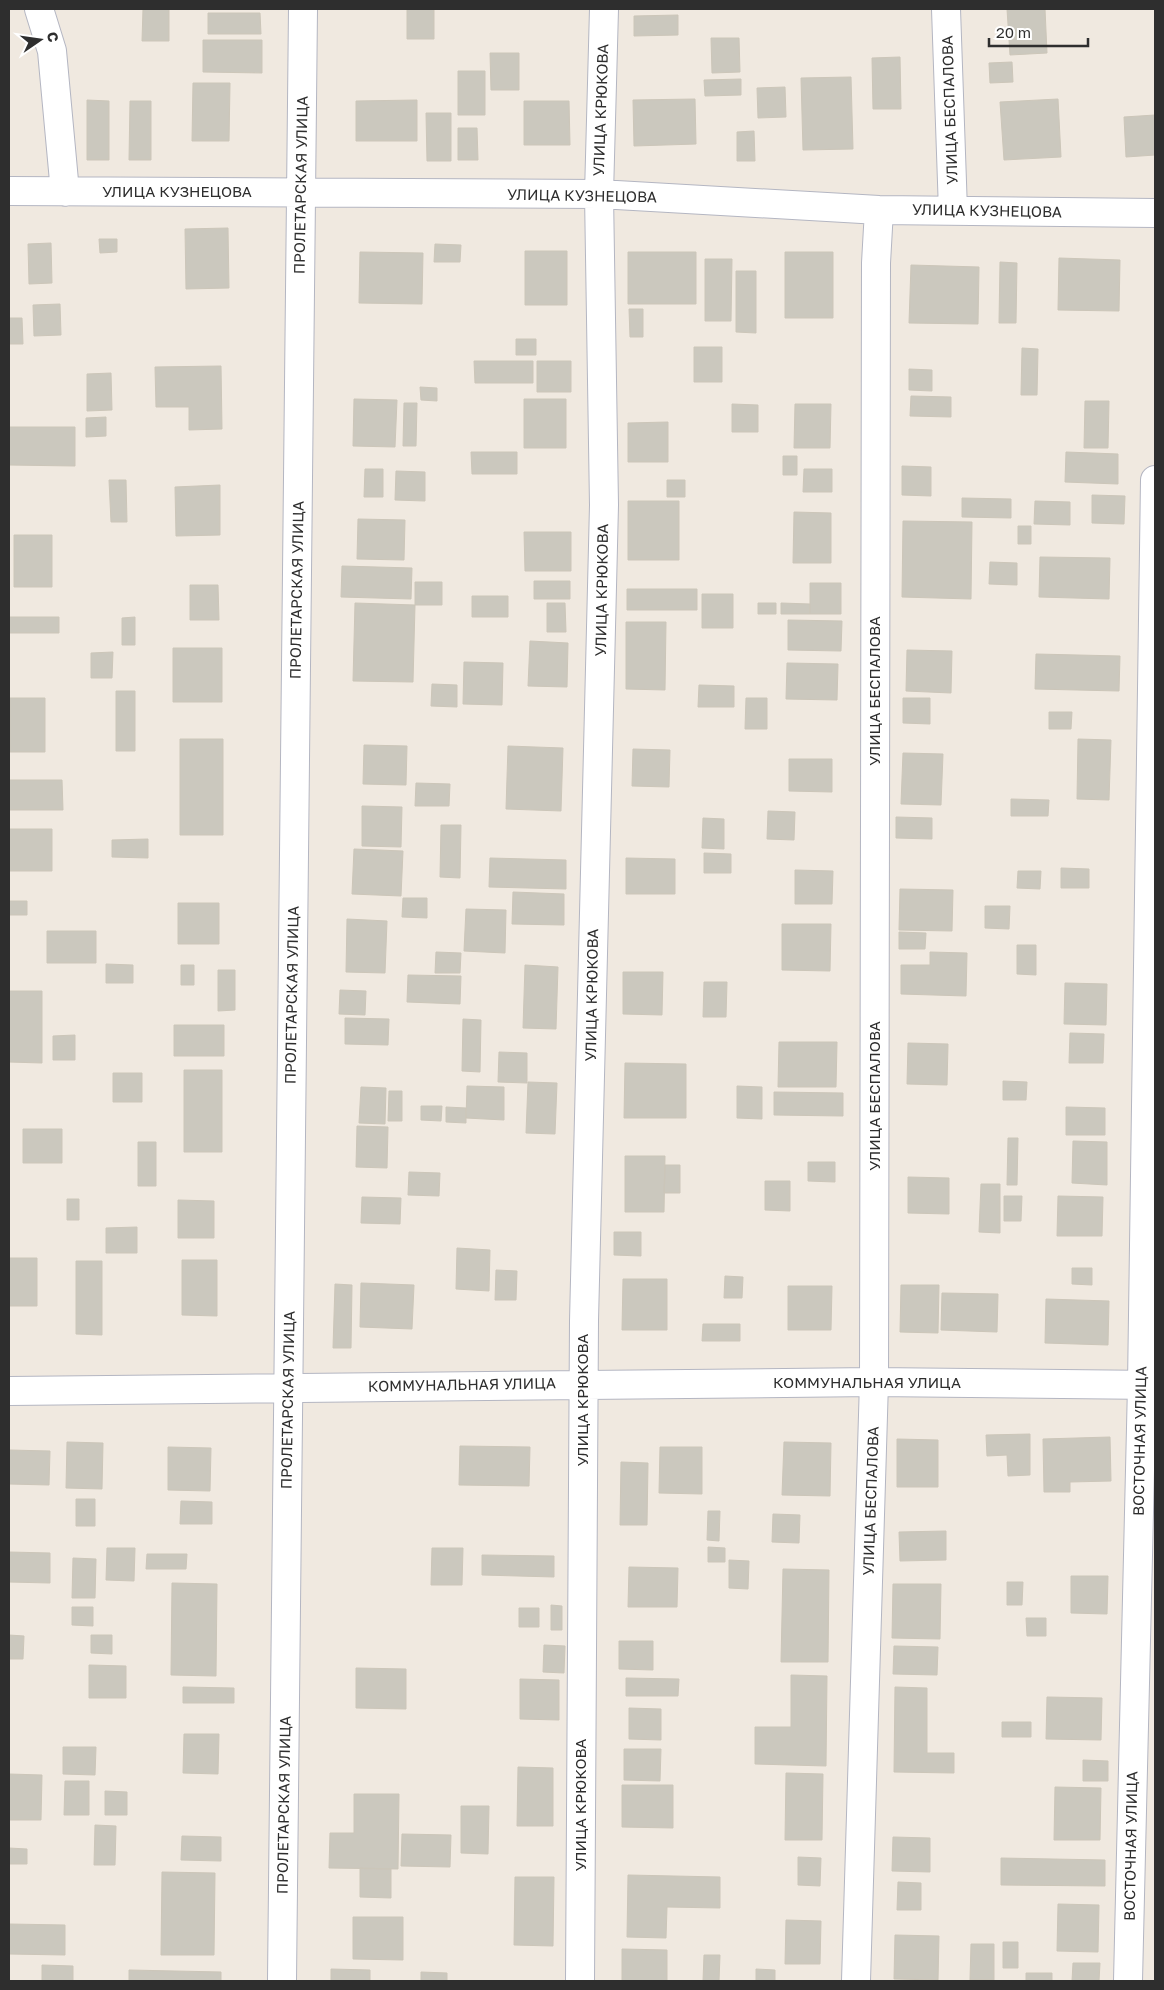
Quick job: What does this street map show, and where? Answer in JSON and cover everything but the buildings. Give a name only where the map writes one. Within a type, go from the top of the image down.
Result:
[{"type":"street","points":[[39,9],[52,51],[65,192]]},
{"type":"street","name":"ПРОЛЕТАРСКАЯ УЛИЦА","points":[[282,1981],[302,9]]},
{"type":"street","name":"УЛИЦА КРЮКОВА","points":[[580,1981],[584,1384],[604,505],[599,194],[604,9]]},
{"type":"street","name":"УЛИЦА БЕСПАЛОВА","points":[[946,9],[952,211]]},
{"type":"street","name":"УЛИЦА КУЗНЕЦОВА","points":[[9,191],[599,194],[879,210],[1155,213]]},
{"type":"street","name":"УЛИЦА БЕСПАЛОВА","points":[[856,1981],[874,1382],[876,283],[879,210]]},
{"type":"street","name":"ВОСТОЧНАЯ УЛИЦА","points":[[1128,1981],[1148,1385],[1155,480]]},
{"type":"street","name":"КОММУНАЛЬНАЯ УЛИЦА","points":[[9,1392],[288,1387],[874,1382],[1148,1385]]}]
